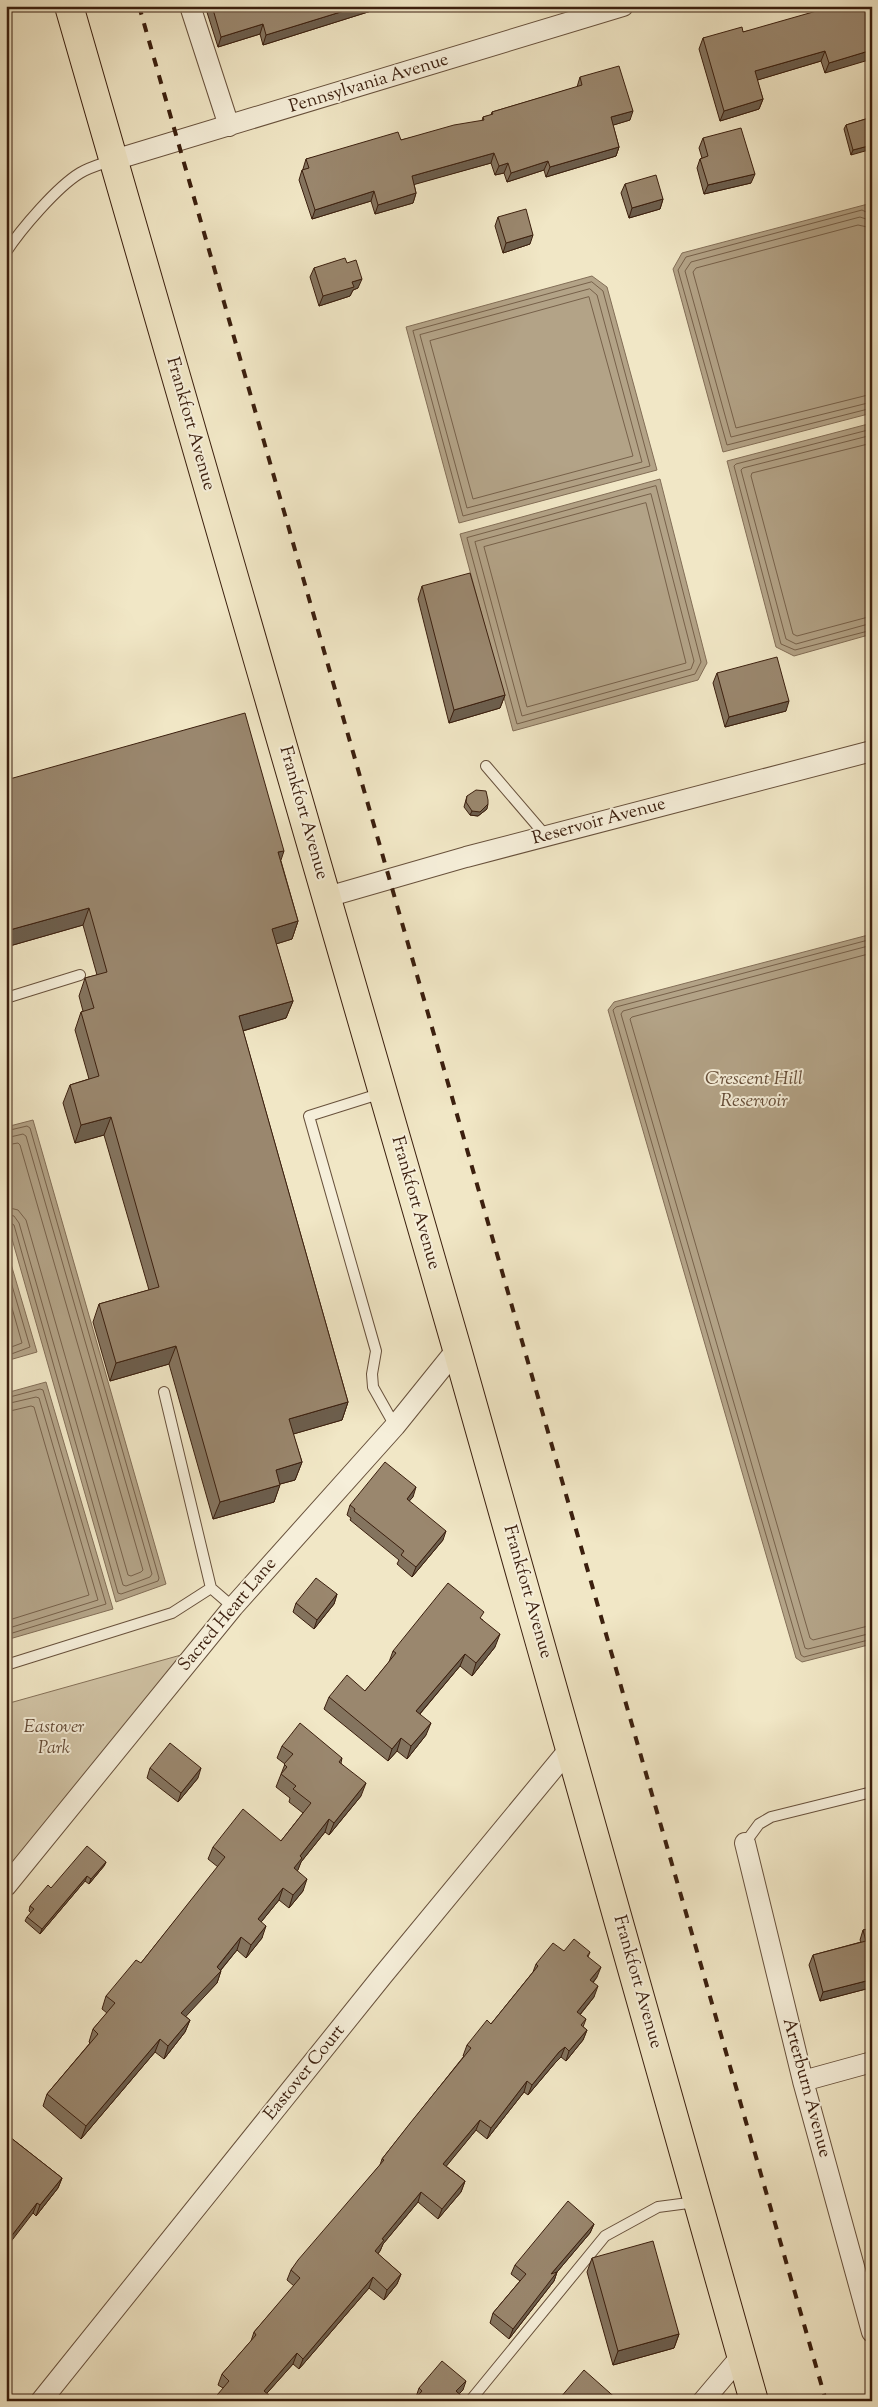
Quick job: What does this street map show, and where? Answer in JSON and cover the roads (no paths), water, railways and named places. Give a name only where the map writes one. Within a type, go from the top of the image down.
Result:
[{"type":"main road","name":"Frankfort Avenue","points":[[69,6],[571,1747],[754,2401]]},
{"type":"street","points":[[190,6],[229,126]]},
{"type":"street","name":"Pennsylvania Avenue","points":[[114,160],[622,6]]},
{"type":"street","name":"Reservoir Avenue","points":[[326,897],[546,836],[872,751]]},
{"type":"street","name":"Sacred Heart Lane","points":[[6,1886],[233,1607],[395,1426],[457,1349]]},
{"type":"street","name":"Eastover Court","points":[[41,2401],[383,1975],[571,1747]]},
{"type":"street","name":"Arterburn Avenue","points":[[745,1843],[803,2081],[871,2325]]},
{"type":"street","points":[[803,2081],[872,2062]]},
{"type":"street","points":[[704,2401],[742,2355]]},
{"type":"lane","points":[[6,252],[16,238],[66,184],[81,172],[114,160]]},
{"type":"lane","points":[[486,766],[546,836]]},
{"type":"lane","points":[[6,998],[80,975]]},
{"type":"lane","points":[[383,1092],[309,1116],[376,1351],[372,1387],[395,1426]]},
{"type":"lane","points":[[164,1392],[211,1588],[233,1607]]},
{"type":"lane","points":[[6,1665],[172,1613],[211,1588]]},
{"type":"lane","points":[[745,1843],[759,1824],[771,1817],[872,1792]]},
{"type":"lane","points":[[470,2401],[605,2236],[658,2207],[699,2201]]},
{"type":"water","points":[[868,204],[872,218],[872,413],[723,452],[673,269],[682,253]]},
{"type":"water","points":[[592,276],[607,287],[657,470],[459,523],[406,327]]},
{"type":"water","points":[[872,423],[872,634],[794,656],[776,647],[727,461]]},
{"type":"water","points":[[660,479],[707,663],[698,680],[513,731],[460,534]]},
{"type":"water","name":"Crescent Hill Reservoir","points":[[872,934],[872,1644],[802,1662],[796,1658],[608,1010],[614,1002]]},
{"type":"water","points":[[33,1120],[166,1584],[116,1602],[6,1218],[6,1127]]},
{"type":"water","points":[[6,1247],[37,1352],[6,1361]]},
{"type":"water","points":[[46,1382],[113,1609],[6,1640],[6,1393]]},
{"type":"railway","points":[[139,6],[826,2401]]},
{"type":"park label","name":"Eastover Park","points":[[54,1738]]}]
